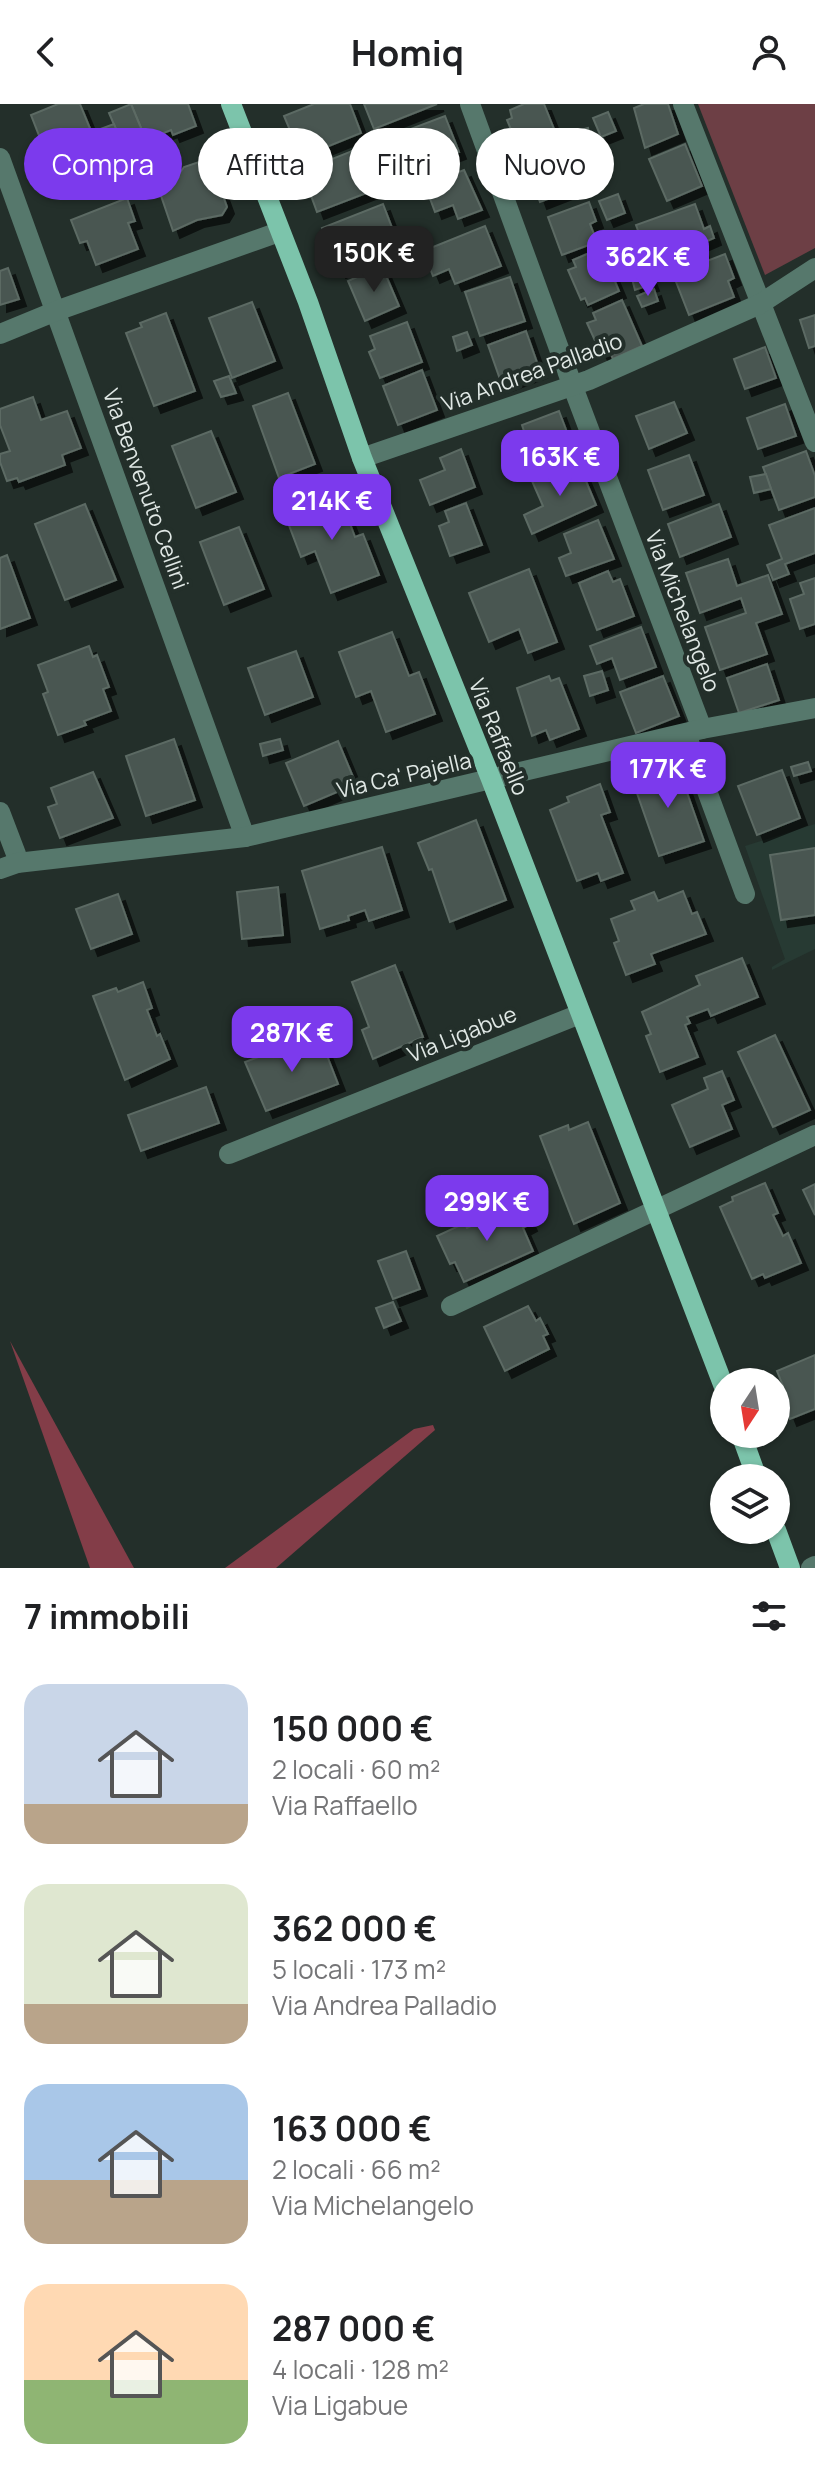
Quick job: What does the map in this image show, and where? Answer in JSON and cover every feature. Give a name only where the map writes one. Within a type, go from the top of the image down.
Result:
[{"type":"main road","name":"Via Raffaello","points":[[231,104],[308,302],[362,458],[491,779],[717,1368]]},
{"type":"main road","points":[[781,1544],[790,1568]]},
{"type":"street","name":"Via Michelangelo","points":[[470,104],[694,732],[745,894]]},
{"type":"street","points":[[683,104],[815,442]]},
{"type":"street","name":"Via Benvenuto Cellini","points":[[0,158],[245,837]]},
{"type":"street","points":[[0,334],[279,232]]},
{"type":"street","name":"Via Andrea Palladio","points":[[362,458],[573,387],[760,304],[815,268]]},
{"type":"street","name":"Via Ca' Pajella","points":[[8,866],[245,837],[694,732],[815,708]]},
{"type":"street","points":[[0,812],[16,854],[8,866]]},
{"type":"street","name":"Via Ligabue","points":[[229,1154],[580,1014]]},
{"type":"street","points":[[451,1306],[815,1135]]},
{"type":"shaded area","points":[[698,104],[815,104],[815,248],[765,275]]},
{"type":"shaded area","points":[[815,824],[815,949],[772,970],[785,959],[745,846]]},
{"type":"shaded area","points":[[10,1341],[134,1568],[90,1568]]},
{"type":"shaded area","points":[[433,1425],[435,1430],[276,1568],[225,1568],[414,1429]]},
{"type":"building","points":[[58,104],[80,104],[90,128],[36,128],[31,115]]},
{"type":"building","points":[[131,104],[188,104],[196,126],[182,131],[182,128],[141,128]]},
{"type":"building","points":[[131,104],[141,128],[115,128],[109,113]]},
{"type":"building","points":[[314,104],[350,104],[359,128],[349,128],[349,138],[333,144],[333,128],[289,128],[284,116]]},
{"type":"building","points":[[364,104],[437,104],[377,128],[374,128]]},
{"type":"building","points":[[524,104],[544,104],[554,128],[510,128],[507,120],[512,118],[510,110]]},
{"type":"building","points":[[644,104],[668,104],[678,134],[645,148],[634,108]]},
{"type":"building","points":[[608,112],[616,131],[614,128],[597,128],[593,118]]},
{"type":"building","points":[[445,116],[450,128],[413,128]]},
{"type":"building","points":[[685,144],[702,186],[667,201],[649,159]]},
{"type":"building","points":[[349,152],[349,200],[317,212],[313,200],[333,200],[333,159]]},
{"type":"building","points":[[198,162],[198,200],[224,200],[227,207],[222,215],[197,220],[173,231],[162,200],[182,200],[184,167]]},
{"type":"building","points":[[464,170],[482,210],[458,219],[453,205],[435,212],[431,200],[460,200],[460,172]]},
{"type":"building","points":[[618,194],[625,213],[607,220],[599,201],[614,200],[614,195]]},
{"type":"building","points":[[128,200],[135,221],[128,223],[138,249],[96,265],[87,241],[80,243],[71,220]]},
{"type":"building","points":[[589,202],[596,221],[590,224],[597,242],[562,255],[548,217]]},
{"type":"building","points":[[383,204],[397,241],[370,251],[373,257],[339,271],[322,228]]},
{"type":"building","points":[[695,204],[704,229],[710,226],[714,238],[700,244],[702,252],[673,263],[670,255],[650,263],[636,225]]},
{"type":"building","points":[[485,226],[501,266],[455,284],[449,269],[433,276],[423,251]]},
{"type":"building","points":[[601,248],[619,291],[588,305],[585,298],[581,300],[568,270],[576,267],[573,260]]},
{"type":"building","points":[[725,254],[734,278],[728,281],[734,297],[689,315],[673,274]]},
{"type":"building","points":[[382,266],[399,306],[365,321],[348,281]]},
{"type":"building","points":[[8,268],[19,299],[0,305],[0,271]]},
{"type":"building","points":[[647,271],[652,284],[635,290],[631,275]]},
{"type":"building","points":[[510,277],[525,321],[480,336],[465,292]]},
{"type":"building","points":[[654,289],[658,301],[642,307],[637,296]]},
{"type":"building","points":[[622,300],[642,346],[613,359],[610,352],[602,356],[587,323],[596,320],[593,313]]},
{"type":"building","points":[[252,302],[275,361],[232,378],[209,318]]},
{"type":"building","points":[[166,313],[195,391],[154,406],[126,333],[142,327],[140,323]]},
{"type":"building","points":[[815,315],[815,346],[809,348],[800,320]]},
{"type":"building","points":[[407,322],[422,362],[380,378],[369,352],[375,349],[370,336]]},
{"type":"building","points":[[526,331],[540,371],[502,385],[488,345]]},
{"type":"building","points":[[467,332],[472,345],[457,351],[453,337]]},
{"type":"building","points":[[765,347],[776,378],[745,389],[734,359]]},
{"type":"building","points":[[422,370],[437,410],[398,425],[383,386]]},
{"type":"building","points":[[229,376],[236,393],[221,397],[214,381]]},
{"type":"building","points":[[288,393],[315,464],[279,478],[253,406]]},
{"type":"building","points":[[33,397],[41,420],[67,411],[81,448],[62,455],[65,465],[19,482],[17,478],[7,481],[0,454],[10,451],[0,425],[0,409]]},
{"type":"building","points":[[674,402],[687,433],[649,449],[636,416]]},
{"type":"building","points":[[785,404],[796,436],[758,449],[747,418]]},
{"type":"building","points":[[559,411],[574,451],[520,471],[513,452],[529,446],[522,425]]},
{"type":"building","points":[[211,431],[236,492],[196,508],[172,446]]},
{"type":"building","points":[[461,449],[475,487],[430,505],[420,480],[445,470],[440,458]]},
{"type":"building","points":[[806,451],[815,476],[815,497],[779,510],[763,467]]},
{"type":"building","points":[[689,455],[704,495],[663,510],[648,470]]},
{"type":"building","points":[[578,462],[596,505],[532,534],[524,515],[543,506],[532,481]]},
{"type":"building","points":[[766,474],[771,489],[754,493],[750,477]]},
{"type":"building","points":[[338,492],[355,537],[363,534],[379,575],[331,593],[315,551],[301,557],[284,512]]},
{"type":"building","points":[[466,503],[482,545],[450,556],[439,526],[449,522],[445,511]]},
{"type":"building","points":[[85,504],[116,580],[65,600],[35,524]]},
{"type":"building","points":[[719,504],[731,537],[680,557],[668,524]]},
{"type":"building","points":[[815,508],[815,553],[785,564],[789,574],[773,580],[767,565],[782,559],[769,525]]},
{"type":"building","points":[[598,520],[614,559],[566,576],[559,558],[571,553],[564,534]]},
{"type":"building","points":[[239,527],[264,589],[224,605],[200,542]]},
{"type":"building","points":[[7,555],[30,618],[0,629],[0,558]]},
{"type":"building","points":[[728,559],[737,586],[768,575],[782,614],[756,623],[767,654],[720,670],[705,627],[746,613],[741,598],[700,613],[686,573]]},
{"type":"building","points":[[529,569],[557,642],[528,653],[519,629],[489,642],[469,593]]},
{"type":"building","points":[[608,571],[613,582],[620,579],[634,616],[597,630],[579,583]]},
{"type":"building","points":[[815,578],[815,624],[800,629],[790,599],[804,594],[800,583]]},
{"type":"building","points":[[641,627],[656,667],[620,680],[612,658],[597,664],[590,646]]},
{"type":"building","points":[[392,632],[409,676],[419,672],[435,714],[386,732],[371,691],[356,697],[339,652]]},
{"type":"building","points":[[89,646],[93,657],[97,655],[109,687],[103,689],[111,711],[84,721],[86,725],[58,735],[43,694],[48,692],[38,665]]},
{"type":"building","points":[[296,651],[313,697],[265,715],[248,668]]},
{"type":"building","points":[[767,664],[779,700],[739,713],[727,678]]},
{"type":"building","points":[[602,671],[608,690],[590,696],[584,676]]},
{"type":"building","points":[[549,676],[551,681],[559,678],[579,729],[550,740],[546,730],[532,736],[517,688]]},
{"type":"building","points":[[663,676],[679,716],[636,733],[620,692]]},
{"type":"building","points":[[174,739],[195,800],[146,816],[126,756]]},
{"type":"building","points":[[280,739],[283,750],[263,756],[260,744]]},
{"type":"building","points":[[338,741],[356,784],[304,806],[286,763]]},
{"type":"building","points":[[808,762],[811,771],[794,776],[791,767]]},
{"type":"building","points":[[677,764],[704,841],[659,856],[632,779]]},
{"type":"building","points":[[782,770],[800,818],[757,835],[738,786]]},
{"type":"building","points":[[93,772],[113,818],[60,838],[48,807],[57,804],[51,788]]},
{"type":"building","points":[[600,784],[610,812],[601,815],[623,873],[601,881],[598,873],[577,881],[550,810],[569,802],[567,797]]},
{"type":"building","points":[[476,820],[506,900],[450,922],[432,869],[429,870],[418,843]]},
{"type":"building","points":[[382,847],[402,910],[369,921],[365,910],[348,916],[349,920],[320,929],[302,871]]},
{"type":"building","points":[[815,848],[815,915],[781,920],[770,855]]},
{"type":"building","points":[[278,887],[283,935],[242,939],[237,892]]},
{"type":"building","points":[[683,891],[692,914],[697,912],[706,934],[651,954],[655,964],[626,975],[614,943],[619,941],[611,919],[635,910],[631,901],[654,892],[658,901]]},
{"type":"building","points":[[118,894],[132,934],[91,949],[76,909]]},
{"type":"building","points":[[742,958],[758,997],[711,1016],[708,1009],[687,1017],[690,1023],[685,1025],[698,1057],[660,1072],[646,1036],[651,1034],[642,1012],[700,985],[696,976]]},
{"type":"building","points":[[395,965],[423,1037],[373,1059],[362,1030],[369,1027],[352,982]]},
{"type":"building","points":[[143,982],[152,1008],[147,1010],[170,1059],[125,1080],[93,996],[116,988],[118,992]]},
{"type":"building","points":[[319,1035],[338,1084],[266,1111],[245,1062],[272,1052],[274,1057],[298,1049],[296,1043]]},
{"type":"building","points":[[775,1035],[810,1110],[773,1127],[738,1052]]},
{"type":"building","points":[[722,1071],[734,1100],[722,1105],[732,1129],[690,1147],[672,1105],[708,1089],[704,1078]]},
{"type":"building","points":[[206,1087],[219,1123],[141,1151],[128,1115]]},
{"type":"building","points":[[588,1122],[620,1203],[574,1224],[540,1136],[568,1125],[569,1130]]},
{"type":"building","points":[[765,1183],[778,1213],[773,1215],[783,1236],[788,1233],[801,1263],[765,1278],[763,1274],[752,1279],[720,1207],[733,1201],[732,1197]]},
{"type":"building","points":[[815,1184],[815,1215],[803,1190]]},
{"type":"building","points":[[521,1204],[530,1224],[523,1228],[533,1251],[464,1282],[455,1262],[450,1264],[437,1236],[465,1223],[467,1228]]},
{"type":"building","points":[[406,1251],[420,1289],[393,1299],[378,1261]]},
{"type":"building","points":[[393,1302],[401,1321],[384,1328],[376,1308]]},
{"type":"building","points":[[528,1306],[536,1321],[540,1318],[548,1334],[543,1336],[549,1349],[505,1371],[484,1327]]},
{"type":"building","points":[[815,1355],[815,1409],[790,1419],[790,1368],[784,1368]]}]
